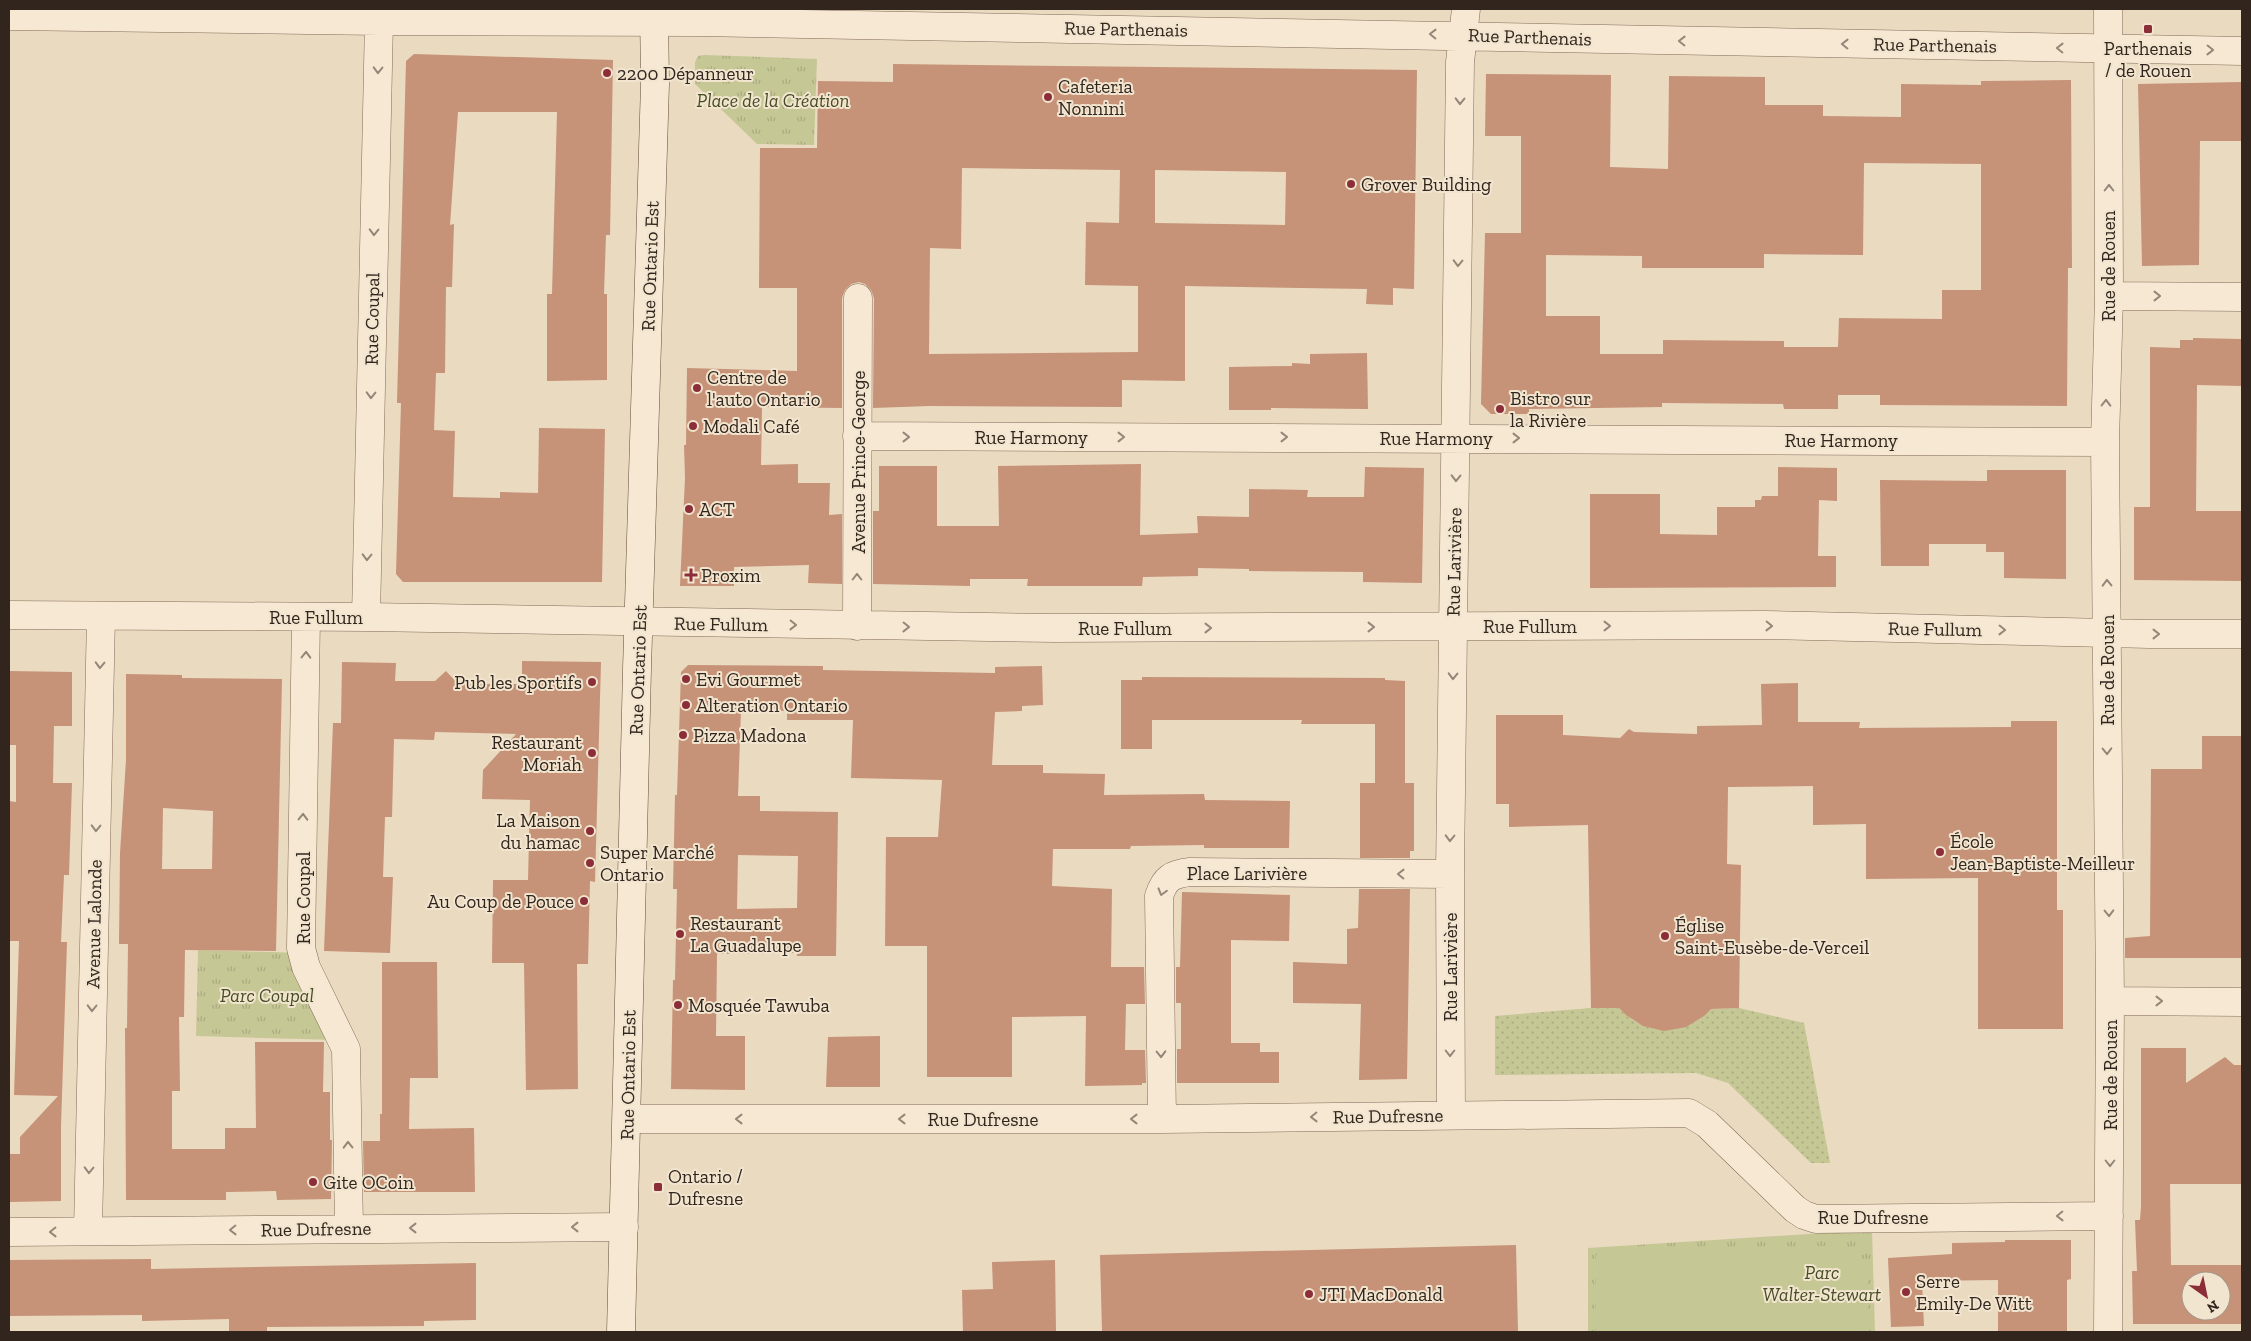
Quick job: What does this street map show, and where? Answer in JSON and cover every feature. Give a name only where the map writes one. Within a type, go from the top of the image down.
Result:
[{"type":"street","name":"Rue de Rouen","points":[[2108,9],[2109,296],[2105,442],[2110,1001],[2108,1332]]},
{"type":"street","name":"Rue Parthenais","points":[[9,16],[379,21],[654,15],[1464,22],[1507,38],[2242,51]]},
{"type":"street","name":"Rue Ontario Est","points":[[621,1332],[655,84],[654,15]]},
{"type":"street","name":"Rue Coupal","points":[[366,617],[379,21]]},
{"type":"street","name":"Rue Larivière","points":[[1451,1115],[1450,874],[1460,62],[1464,22]]},
{"type":"street","points":[[2109,296],[2242,297]]},
{"type":"street","name":"Avenue Prince-George","points":[[857,626],[858,298]]},
{"type":"street","name":"Rue Harmony","points":[[858,436],[2105,442]]},
{"type":"street","name":"Rue Fullum","points":[[9,615],[366,617],[1055,628],[1764,626],[2242,634]]},
{"type":"street","name":"Avenue Lalonde","points":[[88,1231],[101,616]]},
{"type":"street","name":"Rue Coupal","points":[[306,617],[301,948],[306,967],[346,1049],[349,1229]]},
{"type":"street","name":"Place Larivière","points":[[1162,1118],[1159,896],[1168,878],[1176,873],[1190,872],[1450,874]]},
{"type":"street","points":[[2110,1001],[2242,1002]]},
{"type":"street","name":"Rue Dufresne","points":[[627,1119],[1162,1118],[1689,1113],[1707,1124],[1795,1209],[1804,1216],[1816,1219],[2109,1216]]},
{"type":"street","name":"Rue Dufresne","points":[[9,1232],[624,1227]]},
{"type":"green space","name":"Place de la Création","points":[[698,56],[817,59],[814,145],[757,144],[695,84],[695,62]]},
{"type":"green space","name":"Parc Coupal","points":[[198,950],[302,953],[338,1040],[196,1036]]},
{"type":"green space","points":[[1591,1008],[1619,1008],[1641,1024],[1665,1030],[1689,1024],[1711,1009],[1739,1008],[1804,1023],[1830,1163],[1811,1163],[1728,1083],[1696,1073],[1495,1075],[1495,1016]]},
{"type":"green space","name":"Parc Walter-Stewart","points":[[1872,1230],[1875,1332],[1588,1332],[1588,1248]]},
{"type":"green space","name":"Parc Walter-Stewart","points":[[1831,1246],[1868,1276],[1868,1332],[1596,1332],[1596,1255]]},
{"type":"building","points":[[414,54],[613,60],[610,235],[606,235],[604,294],[607,294],[607,380],[547,381],[547,294],[552,294],[557,112],[458,112],[450,225],[454,224],[452,287],[446,287],[445,373],[436,373],[434,430],[455,431],[453,497],[500,498],[500,492],[538,493],[539,428],[605,429],[602,582],[403,582],[396,574],[401,403],[397,403],[406,61]]},
{"type":"building","points":[[893,64],[1417,70],[1414,289],[1393,288],[1393,305],[1366,304],[1367,289],[1185,286],[1185,381],[1122,380],[1122,407],[929,406],[873,408],[874,298],[871,290],[865,284],[859,282],[851,284],[845,290],[842,298],[842,408],[762,407],[761,465],[798,464],[798,483],[830,483],[829,515],[842,514],[842,584],[808,583],[809,565],[734,567],[734,586],[680,586],[685,478],[684,445],[686,445],[687,368],[797,371],[797,288],[759,288],[760,148],[817,148],[818,81],[893,82]],"holes":[[[962,168],[1120,170],[1119,223],[1086,222],[1085,285],[1138,286],[1138,352],[929,354],[930,248],[961,249]],[[1155,170],[1286,172],[1285,225],[1155,223]]]},
{"type":"building","points":[[1486,74],[1611,75],[1610,167],[1668,169],[1669,76],[1765,77],[1765,105],[1823,105],[1823,116],[1901,117],[1901,84],[1981,85],[1981,81],[2071,80],[2072,268],[2068,268],[2067,406],[1880,405],[1880,395],[1838,395],[1838,409],[1784,409],[1783,404],[1662,403],[1662,407],[1529,409],[1529,414],[1491,414],[1481,404],[1485,233],[1521,233],[1521,136],[1485,136]],"holes":[[[1864,163],[1981,164],[1981,290],[1942,290],[1942,319],[1839,318],[1838,347],[1784,347],[1784,341],[1663,340],[1663,354],[1600,354],[1600,316],[1546,316],[1546,255],[1642,256],[1642,268],[1764,268],[1764,254],[1863,255]]]},
{"type":"building","points":[[2242,82],[2242,141],[2200,141],[2199,265],[2142,266],[2138,84]]},
{"type":"building","points":[[2193,338],[2242,339],[2242,386],[2197,385],[2196,511],[2242,511],[2242,581],[2134,580],[2134,507],[2150,507],[2150,347],[2180,348],[2180,340],[2193,340]]},
{"type":"building","points":[[1367,353],[1368,409],[1271,408],[1271,410],[1229,410],[1229,367],[1292,366],[1292,363],[1310,364],[1310,354]]},
{"type":"building","points":[[1141,464],[1140,535],[1198,533],[1197,516],[1249,517],[1249,489],[1308,490],[1307,497],[1364,497],[1365,467],[1424,468],[1422,583],[1363,582],[1363,572],[1249,571],[1249,569],[1198,568],[1198,576],[1143,577],[1142,586],[1027,586],[1028,579],[970,579],[970,586],[873,584],[873,511],[879,511],[879,466],[937,466],[937,526],[999,526],[998,466]]},
{"type":"building","points":[[1778,467],[1837,468],[1837,501],[1819,500],[1818,556],[1836,556],[1836,587],[1590,588],[1590,494],[1660,494],[1660,534],[1717,535],[1717,507],[1755,507],[1755,500],[1761,500],[1762,496],[1778,496]]},
{"type":"building","points":[[1987,470],[2066,470],[2066,579],[2004,578],[2004,552],[1986,552],[1986,544],[1929,544],[1929,566],[1881,566],[1880,480],[1987,481]]},
{"type":"building","points":[[522,661],[601,662],[595,882],[590,881],[588,964],[577,964],[578,1089],[526,1090],[524,963],[492,963],[493,880],[528,880],[530,800],[482,799],[483,770],[516,734],[435,732],[434,740],[394,739],[392,817],[385,817],[383,877],[393,877],[390,953],[324,951],[333,723],[341,723],[342,662],[396,663],[395,681],[435,681],[446,671],[458,684],[522,684]]},
{"type":"building","points":[[688,665],[823,666],[823,670],[995,673],[995,667],[1042,666],[1043,705],[1022,706],[1022,711],[995,712],[992,765],[1043,765],[1043,773],[1105,774],[1104,795],[1204,794],[1205,800],[1290,801],[1289,848],[1204,848],[1204,845],[1131,846],[1130,849],[1053,849],[1052,886],[1112,889],[1111,967],[1144,967],[1145,1004],[1126,1004],[1125,1050],[1145,1050],[1146,1083],[1142,1083],[1142,1085],[1085,1086],[1086,1016],[1012,1017],[1012,1077],[927,1077],[927,946],[885,946],[886,837],[938,837],[942,780],[851,778],[853,720],[787,720],[787,711],[741,710],[738,796],[760,796],[760,811],[838,812],[836,956],[797,956],[797,953],[717,954],[716,1036],[745,1036],[745,1090],[671,1089],[677,889],[673,889],[675,795],[677,795],[681,672]],"holes":[[[738,855],[798,856],[797,908],[737,909]]]},
{"type":"building","points":[[9,671],[72,672],[72,726],[54,726],[53,783],[72,783],[69,875],[64,875],[61,942],[67,942],[61,1126],[61,1201],[9,1202],[9,1154],[20,1154],[20,1137],[58,1096],[14,1095],[19,941],[9,941],[9,801],[16,802],[16,745],[9,745]]},
{"type":"building","points":[[126,674],[182,675],[182,678],[282,679],[276,951],[185,950],[184,1017],[179,1017],[180,1091],[172,1091],[172,1149],[225,1149],[225,1128],[256,1128],[255,1042],[324,1042],[323,1092],[330,1092],[330,1140],[332,1140],[331,1199],[277,1200],[276,1191],[226,1192],[226,1200],[126,1200],[125,1028],[127,1028],[128,944],[119,944],[120,853],[126,760]],"holes":[[[163,808],[213,811],[212,869],[162,869]]]},
{"type":"building","points":[[1142,677],[1385,678],[1385,680],[1405,681],[1405,783],[1414,783],[1414,851],[1410,851],[1410,858],[1360,858],[1360,783],[1375,783],[1375,724],[1301,724],[1302,720],[1152,720],[1152,749],[1121,749],[1121,680],[1142,680]]},
{"type":"building","points":[[1798,683],[1798,722],[1860,722],[1859,728],[2011,727],[2011,721],[2057,721],[2057,910],[2063,910],[2063,1029],[1978,1029],[1978,878],[1866,879],[1866,824],[1813,825],[1813,786],[1728,787],[1727,864],[1741,865],[1739,1008],[1711,1009],[1704,1016],[1686,1027],[1664,1031],[1643,1026],[1619,1008],[1591,1008],[1588,825],[1509,827],[1509,804],[1496,804],[1496,715],[1563,715],[1563,735],[1620,738],[1629,729],[1634,732],[1697,734],[1697,726],[1762,725],[1761,684]]},
{"type":"building","points":[[2202,736],[2242,736],[2242,958],[2125,958],[2125,938],[2150,936],[2151,769],[2202,769]]},
{"type":"building","points":[[1359,889],[1410,889],[1407,1079],[1359,1080],[1361,1004],[1293,1003],[1293,962],[1347,964],[1347,929],[1358,928]]},
{"type":"building","points":[[1182,892],[1290,895],[1289,941],[1231,940],[1231,1043],[1260,1043],[1260,1052],[1279,1052],[1279,1083],[1177,1083],[1177,1049],[1181,1049],[1181,1003],[1176,1003],[1176,967],[1180,967]]},
{"type":"building","points":[[382,962],[437,962],[438,1078],[410,1078],[409,1129],[474,1128],[475,1192],[364,1192],[363,1141],[380,1141],[380,1114],[382,1114]]},
{"type":"building","points":[[880,1036],[880,1087],[826,1087],[828,1037]]},
{"type":"building","points":[[2141,1048],[2186,1048],[2186,1083],[2225,1057],[2234,1065],[2242,1065],[2242,1184],[2170,1184],[2171,1265],[2242,1265],[2242,1324],[2133,1324],[2132,1271],[2137,1271],[2135,1220],[2140,1220]]},
{"type":"building","points":[[2005,1240],[2071,1240],[2071,1279],[2067,1280],[2067,1332],[1998,1332],[1998,1280],[1922,1281],[1924,1326],[1891,1327],[1888,1258],[1952,1254],[1952,1243],[2005,1242]]},
{"type":"building","name":"JTI MacDonald","points":[[1516,1245],[1518,1332],[1102,1332],[1100,1255]]},
{"type":"building","points":[[151,1259],[151,1269],[476,1263],[476,1320],[424,1321],[424,1326],[267,1327],[267,1332],[229,1332],[229,1319],[142,1321],[142,1315],[9,1316],[9,1260]]},
{"type":"building","points":[[1055,1260],[1056,1332],[963,1332],[962,1290],[993,1289],[992,1262]]},
{"type":"place","name":"Parthenais / de Rouen","points":[[2148,29]]},
{"type":"place","name":"2200 Dépanneur","points":[[607,73]]},
{"type":"place","name":"Cafeteria Nonnini","points":[[1048,97]]},
{"type":"place","name":"Grover Building","points":[[1351,184]]},
{"type":"place","name":"Centre de l'auto Ontario","points":[[697,388]]},
{"type":"place","name":"Bistro sur la Rivière","points":[[1500,409]]},
{"type":"place","name":"Modali Café","points":[[693,426]]},
{"type":"place","name":"ACT","points":[[689,509]]},
{"type":"place","name":"Proxim","points":[[691,575]]},
{"type":"place","name":"Evi Gourmet","points":[[686,679]]},
{"type":"place","name":"Pub les Sportifs","points":[[592,682]]},
{"type":"place","name":"Alteration Ontario","points":[[686,705]]},
{"type":"place","name":"Pizza Madona","points":[[683,735]]},
{"type":"place","name":"Restaurant Moriah","points":[[592,753]]},
{"type":"place","name":"La Maison du hamac","points":[[590,831]]},
{"type":"place","name":"École Jean-Baptiste-Meilleur","points":[[1940,852]]},
{"type":"place","name":"Super Marché Ontario","points":[[590,863]]},
{"type":"place","name":"Au Coup de Pouce","points":[[584,901]]},
{"type":"place","name":"Restaurant La Guadalupe","points":[[680,934]]},
{"type":"place","name":"Église Saint-Eusèbe-de-Verceil","points":[[1665,936]]},
{"type":"place","name":"Mosquée Tawuba","points":[[678,1005]]},
{"type":"place","name":"Gite OCoin","points":[[313,1182]]},
{"type":"place","name":"Ontario / Dufresne","points":[[658,1187]]},
{"type":"place","name":"Serre Emily-De Witt","points":[[1906,1292]]},
{"type":"place","name":"JTI MacDonald","points":[[1309,1294]]}]
